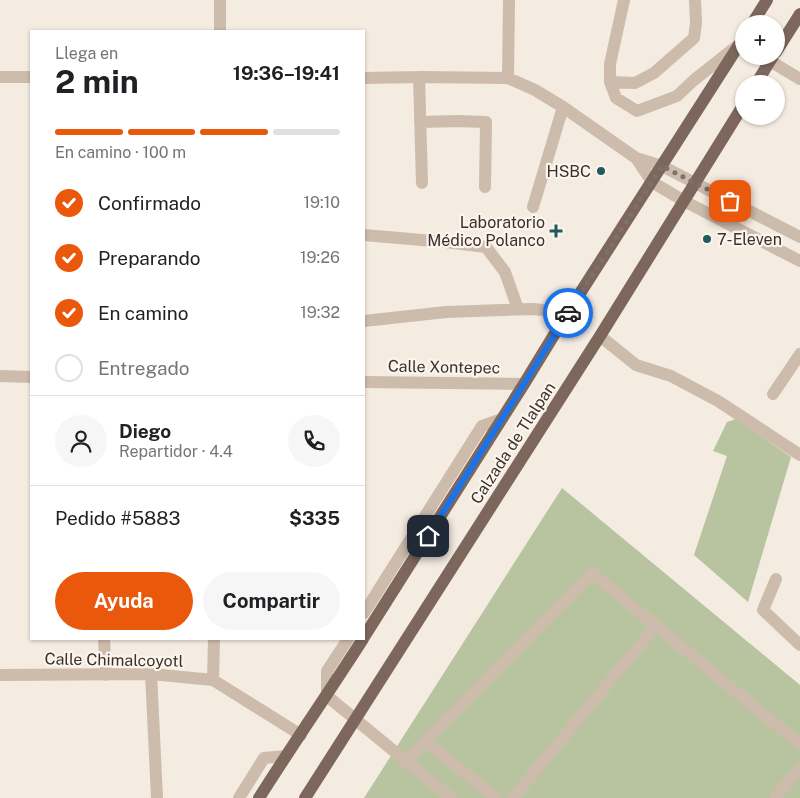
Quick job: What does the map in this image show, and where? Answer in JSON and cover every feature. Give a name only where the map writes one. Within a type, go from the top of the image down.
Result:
[{"type":"main road","points":[[758,15],[767,0]]},
{"type":"main road","points":[[785,37],[800,14]]},
{"type":"main road","name":"Calzada de Tlalpan","points":[[365,635],[568,312],[735,52]]},
{"type":"main road","name":"Calzada de Tlalpan","points":[[305,798],[600,336],[735,119]]},
{"type":"main road","name":"Calzada de Tlalpan","points":[[259,798],[362,640]]},
{"type":"street","points":[[220,0],[220,30]]},
{"type":"street","points":[[508,78],[509,0]]},
{"type":"street","points":[[624,0],[610,64],[610,82],[616,98],[637,111],[677,96],[735,47]]},
{"type":"street","points":[[610,82],[635,83],[654,74],[694,38],[696,23],[695,0]]},
{"type":"street","points":[[784,65],[800,79]]},
{"type":"street","points":[[0,77],[30,77]]},
{"type":"street","points":[[419,77],[422,183]]},
{"type":"street","points":[[365,78],[508,78],[535,90],[636,158],[662,166],[800,237]]},
{"type":"street","points":[[533,207],[562,107]]},
{"type":"street","points":[[420,122],[486,122],[485,187]]},
{"type":"street","points":[[636,158],[652,182],[684,201],[800,261]]},
{"type":"street","points":[[365,235],[486,247],[505,272],[518,309]]},
{"type":"street","points":[[365,321],[446,312],[532,308],[568,312]]},
{"type":"street","points":[[600,336],[636,365],[671,376],[718,401],[800,454]]},
{"type":"street","points":[[773,394],[800,354]]},
{"type":"street","points":[[0,376],[30,377]]},
{"type":"street","name":"Calle Xontepec","points":[[365,382],[524,384]]},
{"type":"street","points":[[365,611],[482,426],[502,419]]},
{"type":"street","points":[[406,762],[592,573],[800,744]]},
{"type":"street","points":[[776,579],[763,610],[800,644]]},
{"type":"street","points":[[513,798],[656,626]]},
{"type":"street","points":[[104,640],[106,675]]},
{"type":"street","points":[[214,640],[214,680]]},
{"type":"street","points":[[347,640],[327,671],[326,696],[451,798]]},
{"type":"street","points":[[151,674],[157,797]]},
{"type":"street","name":"Calle Chimalcoyotl","points":[[0,675],[151,674],[214,680],[301,735]]},
{"type":"street","points":[[425,741],[496,798]]},
{"type":"street","points":[[239,798],[264,758],[286,756]]},
{"type":"street","points":[[775,798],[800,768]]},
{"type":"green space","points":[[736,419],[791,457],[748,602],[694,555],[727,456],[713,451],[727,422]]},
{"type":"green space","points":[[562,488],[800,685],[800,798],[364,798]]},
{"type":"way so far","points":[[568,313],[662,166],[730,201]]},
{"type":"place","name":"HSBC","points":[[601,171]]},
{"type":"place","name":"Laboratorio Médico Polanco","points":[[556,231]]},
{"type":"place","name":"7-Eleven","points":[[707,239]]},
{"type":"route","points":[[428,536],[568,313]]}]
